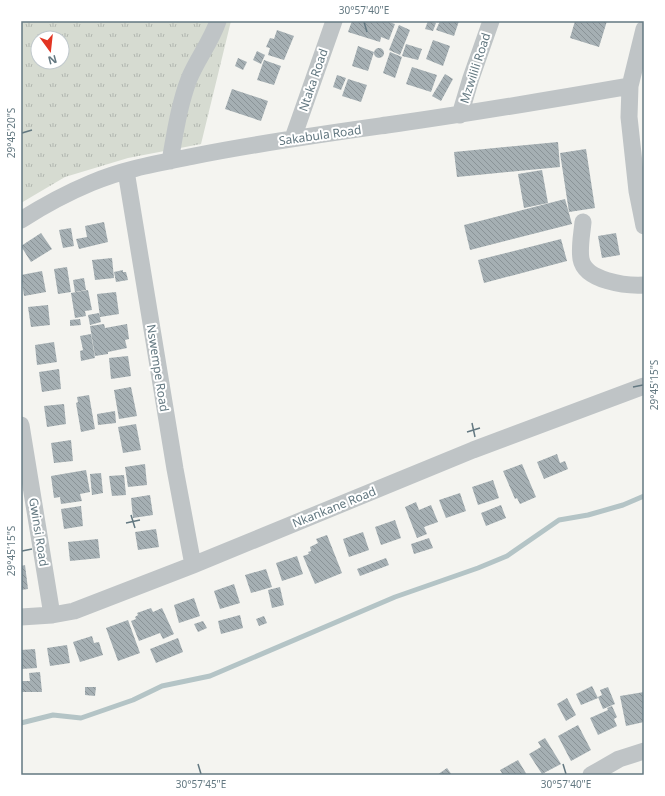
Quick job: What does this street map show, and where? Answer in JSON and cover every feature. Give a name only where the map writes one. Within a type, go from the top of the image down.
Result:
[{"type":"street","points":[[170,161],[177,125],[190,79],[214,33],[218,21]]},
{"type":"street","name":"Ntaka Road","points":[[293,138],[334,21]]},
{"type":"street","name":"Mzwilili Road","points":[[460,115],[491,21]]},
{"type":"street","points":[[644,29],[630,86],[629,117],[637,191],[644,223]]},
{"type":"street","name":"Sakabula Road","points":[[21,220],[41,207],[91,183],[126,171],[170,161],[293,138],[460,115],[630,86]]},
{"type":"street","name":"Nswempe Road","points":[[126,171],[175,469],[193,565]]},
{"type":"street","points":[[583,222],[581,260],[585,268],[597,277],[610,282],[644,285]]},
{"type":"street","name":"Nkankane Road","points":[[21,617],[52,615],[74,611],[193,565],[474,450],[644,386]]},
{"type":"street","name":"Gwinsi Road","points":[[21,425],[52,615]]},
{"type":"street","points":[[591,775],[617,767],[644,751]]},
{"type":"green space","points":[[21,21],[231,21],[201,144],[128,158],[65,177],[21,203]]},
{"type":"building","points":[[352,21],[386,21],[395,24],[389,40],[381,37],[380,42],[348,32]]},
{"type":"building","points":[[428,21],[436,23],[433,31],[425,29]]},
{"type":"building","points":[[440,21],[459,21],[454,36],[436,30]]},
{"type":"building","points":[[575,21],[607,21],[599,47],[570,38]]},
{"type":"building","points":[[399,25],[410,30],[400,55],[389,50]]},
{"type":"building","points":[[277,30],[294,36],[284,60],[268,55],[270,48],[266,47],[270,38],[274,39]]},
{"type":"building","points":[[433,40],[450,46],[443,66],[426,59]]},
{"type":"building","points":[[406,44],[422,49],[418,60],[402,56]]},
{"type":"building","points":[[358,46],[374,52],[368,71],[352,66]]},
{"type":"building","points":[[377,48],[381,48],[383,49],[383,57],[377,58],[374,55],[374,51]]},
{"type":"building","points":[[257,51],[265,55],[261,64],[253,60]]},
{"type":"building","points":[[390,52],[402,57],[395,78],[383,73]]},
{"type":"building","points":[[238,58],[247,62],[243,70],[235,66]]},
{"type":"building","points":[[264,60],[281,66],[274,85],[257,80]]},
{"type":"building","points":[[412,67],[437,75],[431,92],[406,84]]},
{"type":"building","points":[[445,74],[453,79],[441,101],[432,96]]},
{"type":"building","points":[[337,75],[346,78],[341,90],[333,87]]},
{"type":"building","points":[[348,79],[367,85],[361,102],[342,96]]},
{"type":"building","points":[[232,89],[268,101],[261,121],[225,109]]},
{"type":"building","points":[[558,142],[560,167],[457,177],[454,152]]},
{"type":"building","points":[[586,149],[595,208],[569,212],[560,153]]},
{"type":"building","points":[[542,170],[548,203],[524,208],[518,174]]},
{"type":"building","points":[[565,199],[572,224],[470,250],[464,225]]},
{"type":"building","points":[[104,222],[108,242],[79,249],[76,239],[87,237],[85,226]]},
{"type":"building","points":[[71,228],[74,246],[63,248],[59,230]]},
{"type":"building","points":[[41,233],[52,249],[31,262],[21,246]]},
{"type":"building","points":[[616,233],[620,255],[602,258],[598,236]]},
{"type":"building","points":[[561,239],[567,261],[484,283],[478,260]]},
{"type":"building","points":[[112,258],[114,278],[95,280],[92,260]]},
{"type":"building","points":[[67,267],[71,292],[58,294],[54,269]]},
{"type":"building","points":[[123,270],[123,272],[126,272],[128,280],[116,282],[114,272]]},
{"type":"building","points":[[42,271],[46,292],[24,296],[21,275]]},
{"type":"building","points":[[84,278],[86,290],[75,292],[73,280]]},
{"type":"building","points":[[88,290],[92,310],[85,311],[86,316],[75,318],[71,293]]},
{"type":"building","points":[[116,292],[119,314],[100,317],[97,294]]},
{"type":"building","points":[[48,305],[50,325],[31,327],[28,307]]},
{"type":"building","points":[[99,313],[101,322],[90,325],[88,315]]},
{"type":"building","points":[[80,319],[81,325],[70,326],[70,320]]},
{"type":"building","points":[[104,324],[105,328],[127,324],[129,339],[125,340],[127,348],[108,352],[108,354],[95,356],[90,326]]},
{"type":"building","points":[[91,334],[95,358],[81,361],[80,351],[83,350],[80,336]]},
{"type":"building","points":[[54,342],[57,362],[37,365],[35,345]]},
{"type":"building","points":[[128,356],[131,376],[111,379],[109,358]]},
{"type":"building","points":[[59,369],[61,389],[42,392],[39,372]]},
{"type":"building","points":[[131,387],[137,416],[119,419],[114,390]]},
{"type":"building","points":[[89,395],[95,429],[81,432],[76,403],[78,402],[77,397]]},
{"type":"building","points":[[64,404],[66,424],[47,427],[44,406]]},
{"type":"building","points":[[115,411],[116,423],[98,425],[97,414]]},
{"type":"building","points":[[136,424],[141,450],[123,453],[118,427]]},
{"type":"building","points":[[71,440],[73,461],[54,463],[51,443]]},
{"type":"building","points":[[557,454],[560,463],[565,461],[568,469],[544,479],[537,462]]},
{"type":"building","points":[[145,464],[147,485],[128,487],[125,467]]},
{"type":"building","points":[[522,464],[536,497],[520,504],[517,498],[515,499],[503,471]]},
{"type":"building","points":[[86,470],[90,492],[80,494],[82,501],[61,504],[60,497],[54,498],[51,476]]},
{"type":"building","points":[[101,473],[103,493],[92,495],[90,474]]},
{"type":"building","points":[[124,475],[126,495],[112,496],[109,476]]},
{"type":"building","points":[[493,480],[499,498],[478,505],[472,487]]},
{"type":"building","points":[[460,493],[466,511],[446,518],[439,500]]},
{"type":"building","points":[[150,495],[153,515],[133,518],[131,498]]},
{"type":"building","points":[[416,502],[419,510],[431,505],[438,522],[424,527],[427,534],[417,538],[405,507]]},
{"type":"building","points":[[501,505],[506,518],[486,526],[481,513]]},
{"type":"building","points":[[81,506],[83,526],[64,529],[61,509]]},
{"type":"building","points":[[395,520],[401,538],[381,545],[375,527]]},
{"type":"building","points":[[156,529],[159,547],[138,550],[135,532]]},
{"type":"building","points":[[363,532],[369,550],[349,557],[343,539]]},
{"type":"building","points":[[327,535],[342,573],[315,584],[303,556],[309,554],[308,552],[311,551],[310,547],[318,543],[316,539]]},
{"type":"building","points":[[429,538],[433,548],[414,554],[411,544]]},
{"type":"building","points":[[98,539],[100,558],[70,561],[68,542]]},
{"type":"building","points":[[297,556],[303,574],[282,581],[276,563]]},
{"type":"building","points":[[386,558],[389,565],[360,576],[357,569]]},
{"type":"building","points":[[25,565],[28,589],[21,590],[21,566]]},
{"type":"building","points":[[266,569],[272,587],[251,593],[245,575]]},
{"type":"building","points":[[234,584],[240,603],[220,609],[214,591]]},
{"type":"building","points":[[280,587],[284,605],[272,608],[268,590]]},
{"type":"building","points":[[194,598],[200,616],[179,623],[174,605]]},
{"type":"building","points":[[151,608],[153,612],[162,608],[174,634],[163,639],[160,633],[139,641],[131,621],[136,619],[135,617],[138,615],[137,613]]},
{"type":"building","points":[[240,615],[243,628],[221,634],[218,621]]},
{"type":"building","points":[[264,616],[267,623],[259,626],[256,619]]},
{"type":"building","points":[[128,620],[140,653],[118,661],[106,628]]},
{"type":"building","points":[[203,621],[207,628],[198,632],[194,624]]},
{"type":"building","points":[[92,636],[94,643],[99,642],[103,655],[80,662],[73,642]]},
{"type":"building","points":[[178,638],[183,652],[156,663],[150,649]]},
{"type":"building","points":[[67,645],[70,663],[50,666],[47,648]]},
{"type":"building","points":[[35,649],[37,668],[21,669],[21,650]]},
{"type":"building","points":[[40,672],[42,692],[21,692],[21,681],[30,681],[29,673]]},
{"type":"building","points":[[592,686],[598,698],[581,705],[576,694]]},
{"type":"building","points":[[85,687],[96,687],[95,696],[85,695]]},
{"type":"building","points":[[608,687],[615,704],[603,709],[598,697],[602,695],[600,690]]},
{"type":"building","points":[[644,692],[644,722],[626,726],[620,696]]},
{"type":"building","points":[[567,698],[576,715],[566,721],[557,704]]},
{"type":"building","points":[[612,706],[617,717],[614,719],[617,726],[598,735],[590,718],[608,710],[607,708]]},
{"type":"building","points":[[578,725],[591,750],[571,761],[558,736]]},
{"type":"building","points":[[545,738],[561,764],[542,774],[529,754],[541,747],[538,742]]},
{"type":"building","points":[[518,760],[527,775],[503,775],[500,770]]},
{"type":"building","points":[[447,768],[452,775],[437,775]]},
{"type":"waterway","points":[[21,723],[53,715],[81,718],[133,700],[162,686],[210,676],[395,597],[478,568],[507,556],[559,520],[588,515],[623,505],[644,496]]}]
